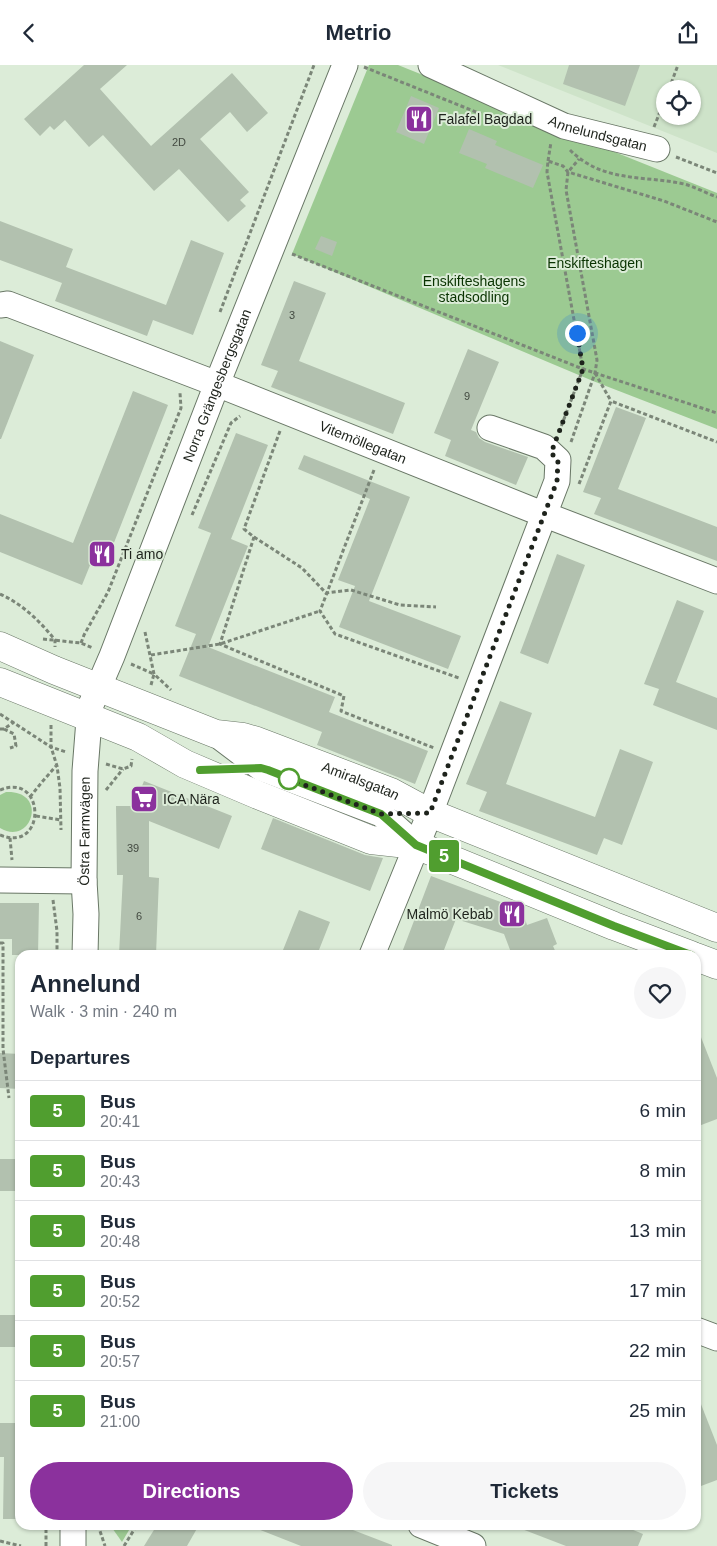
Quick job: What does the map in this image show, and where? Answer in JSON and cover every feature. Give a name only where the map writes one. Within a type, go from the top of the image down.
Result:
[{"type":"main road","name":"Amiralsgatan","points":[[0,647],[54,671],[92,704],[138,737],[185,764],[371,839],[416,845],[678,950]]},
{"type":"main road","name":"Amiralsgatan","points":[[0,682],[216,735],[243,737],[391,792],[430,813],[717,928]]},
{"type":"main road","points":[[701,959],[717,965]]},
{"type":"street","name":"Norra Grängesbergsgatan","points":[[92,704],[217,384],[345,65]]},
{"type":"street","name":"Annelundsgatan","points":[[430,65],[564,126],[652,148]]},
{"type":"street","name":"Vitemöllegatan","points":[[3,300],[717,581]]},
{"type":"street","points":[[374,950],[430,813],[545,514],[568,483],[558,460],[560,451],[490,428]]},
{"type":"street","name":"Östra Farmvägen","points":[[85,950],[85,771],[92,704]]},
{"type":"street","points":[[216,735],[261,768],[381,814],[416,845]]},
{"type":"street","points":[[200,770],[261,768]]},
{"type":"street","points":[[381,814],[430,813]]},
{"type":"street","points":[[0,880],[84,881]]},
{"type":"street","points":[[701,1332],[717,1338]]},
{"type":"street","points":[[73,1530],[73,1546]]},
{"type":"street","points":[[433,1530],[473,1546]]},
{"type":"path","points":[[359,65],[486,116]]},
{"type":"path","points":[[672,80],[678,65]]},
{"type":"path","points":[[658,125],[652,148],[717,173]]},
{"type":"path","points":[[560,145],[551,141],[547,172],[583,369],[560,451]]},
{"type":"path","points":[[568,148],[579,159],[598,170],[625,177],[685,184],[717,197]]},
{"type":"path","points":[[560,451],[595,373],[597,360],[566,190],[568,172],[579,159]]},
{"type":"path","points":[[548,161],[563,166],[568,172],[664,201],[717,222]]},
{"type":"path","points":[[272,246],[583,369],[717,413]]},
{"type":"path","points":[[595,373],[611,401],[717,442]]},
{"type":"path","points":[[568,483],[611,401]]},
{"type":"path","points":[[189,521],[231,423],[242,415]]},
{"type":"path","points":[[282,424],[244,529],[302,568],[326,593]]},
{"type":"path","points":[[320,611],[377,462]]},
{"type":"path","points":[[220,644],[254,537]]},
{"type":"path","points":[[326,593],[351,590],[400,605],[436,607]]},
{"type":"path","points":[[0,594],[28,611],[55,640],[81,643]]},
{"type":"path","points":[[320,611],[335,634],[479,685]]},
{"type":"path","points":[[151,655],[220,644],[320,611]]},
{"type":"path","points":[[144,628],[154,674],[175,694]]},
{"type":"path","points":[[220,644],[344,696],[341,711],[437,749]]},
{"type":"path","points":[[0,714],[51,747],[57,766],[60,788],[61,835]]},
{"type":"path","points":[[2,729],[14,722]]},
{"type":"path","points":[[2,729],[14,734],[16,746],[10,748]]},
{"type":"path","points":[[30,797],[57,766]]},
{"type":"path","points":[[108,787],[123,769]]},
{"type":"path","points":[[0,790],[10,787],[18,788],[30,797],[36,809],[34,823],[24,834],[17,837],[0,835]]},
{"type":"path","points":[[36,816],[61,820]]},
{"type":"path","points":[[54,881],[53,905],[57,931],[57,950]]},
{"type":"path","points":[[0,943],[3,943],[2,1051],[9,1098]]},
{"type":"path","points":[[46,1530],[46,1546]]},
{"type":"path","points":[[100,1530],[106,1546]]},
{"type":"path","points":[[124,1546],[134,1530]]},
{"type":"path","points":[[0,1541],[21,1546]]},
{"type":"shaded area","points":[[498,65],[717,65],[717,153]]},
{"type":"green space","name":"Enskifteshagen","points":[[369,65],[398,65],[717,193],[717,429],[593,381],[292,254]]},
{"type":"green space","points":[[6,792],[19,794],[28,799],[31,816],[27,824],[20,830],[11,832],[0,828],[0,795]]},
{"type":"green space","points":[[114,1530],[129,1530],[122,1542]]},
{"type":"building","points":[[84,65],[127,65],[100,89],[151,146],[232,73],[268,113],[247,132],[230,112],[200,139],[249,192],[240,200],[246,206],[228,222],[179,169],[154,191],[103,135],[89,147],[65,120],[54,130],[50,126],[40,136],[24,119]]},
{"type":"building","points":[[569,65],[640,65],[625,106],[563,84]]},
{"type":"building","points":[[411,96],[439,108],[424,144],[396,132]]},
{"type":"building","points":[[469,129],[497,141],[495,145],[543,165],[533,188],[485,168],[487,164],[459,153]]},
{"type":"building","points":[[0,221],[73,249],[66,267],[166,305],[191,240],[224,253],[193,335],[153,320],[147,336],[55,301],[62,283],[0,260]]},
{"type":"building","points":[[321,236],[337,242],[332,256],[315,249]]},
{"type":"building","points":[[294,281],[326,293],[299,361],[405,403],[393,434],[271,387],[278,371],[261,365]]},
{"type":"building","points":[[0,341],[34,355],[1,439],[0,439]]},
{"type":"building","points":[[468,349],[499,362],[471,430],[476,432],[479,438],[485,442],[528,457],[516,485],[445,456],[451,440],[434,433]]},
{"type":"building","points":[[133,391],[168,405],[108,558],[95,553],[82,585],[0,552],[0,514],[73,543]]},
{"type":"building","points":[[616,407],[646,418],[618,489],[717,527],[717,561],[594,514],[601,498],[583,492]]},
{"type":"building","points":[[236,433],[268,445],[231,539],[248,546],[208,647],[335,697],[329,712],[428,751],[415,784],[317,745],[322,732],[179,676],[196,634],[175,626],[211,533],[198,528]]},
{"type":"building","points":[[304,455],[410,497],[369,601],[461,636],[448,669],[339,627],[355,586],[338,580],[370,499],[298,469]]},
{"type":"building","points":[[557,554],[585,565],[548,664],[520,653]]},
{"type":"building","points":[[677,600],[704,611],[676,682],[717,698],[717,730],[653,705],[659,689],[644,684]]},
{"type":"building","points":[[500,701],[532,713],[506,784],[595,817],[620,749],[653,762],[622,845],[604,838],[597,855],[479,811],[487,792],[466,784]]},
{"type":"building","points":[[144,781],[232,816],[219,849],[149,821],[149,877],[159,878],[156,950],[119,950],[123,875],[117,875],[116,806],[134,806]]},
{"type":"building","points":[[273,818],[365,855],[383,858],[370,891],[261,849]]},
{"type":"building","points":[[431,876],[522,910],[527,925],[547,918],[557,944],[553,946],[555,950],[510,950],[504,934],[456,919],[444,950],[403,950]]},
{"type":"building","points":[[0,903],[39,903],[38,950],[15,950],[15,955],[12,955],[12,939],[0,939]]},
{"type":"building","points":[[299,910],[330,922],[319,950],[283,950]]},
{"type":"building","points":[[701,1037],[717,1078],[717,1119],[701,1125]]},
{"type":"building","points":[[0,1053],[15,1054],[15,1089],[0,1088]]},
{"type":"building","points":[[0,1159],[15,1159],[15,1191],[0,1191]]},
{"type":"building","points":[[0,1315],[15,1315],[15,1347],[0,1347]]},
{"type":"building","points":[[701,1404],[717,1445],[717,1480],[701,1486]]},
{"type":"building","points":[[0,1423],[15,1423],[15,1519],[3,1519],[4,1457],[0,1457]]},
{"type":"building","points":[[154,1530],[196,1530],[187,1546],[144,1546]]},
{"type":"building","points":[[260,1530],[353,1530],[392,1545],[392,1546],[301,1546]]},
{"type":"building","points":[[524,1530],[633,1530],[643,1534],[638,1546],[566,1546]]},
{"type":"bus line","name":"5","points":[[200,770],[261,768],[268,770],[381,814],[416,845],[678,950]]},
{"type":"place","name":"Falafel Bagdad","points":[[419,119]]},
{"type":"place","name":"Ti amo","points":[[102,554]]},
{"type":"place","name":"ICA Nära","points":[[144,799]]},
{"type":"place","name":"Malmö Kebab","points":[[512,914]]},
{"type":"route","points":[[289,779],[381,814],[430,813],[557,481],[558,460],[551,453],[583,369],[577,333]]},
{"type":"park label","name":"Enskifteshagens stadsodling","points":[[474,289]]}]
